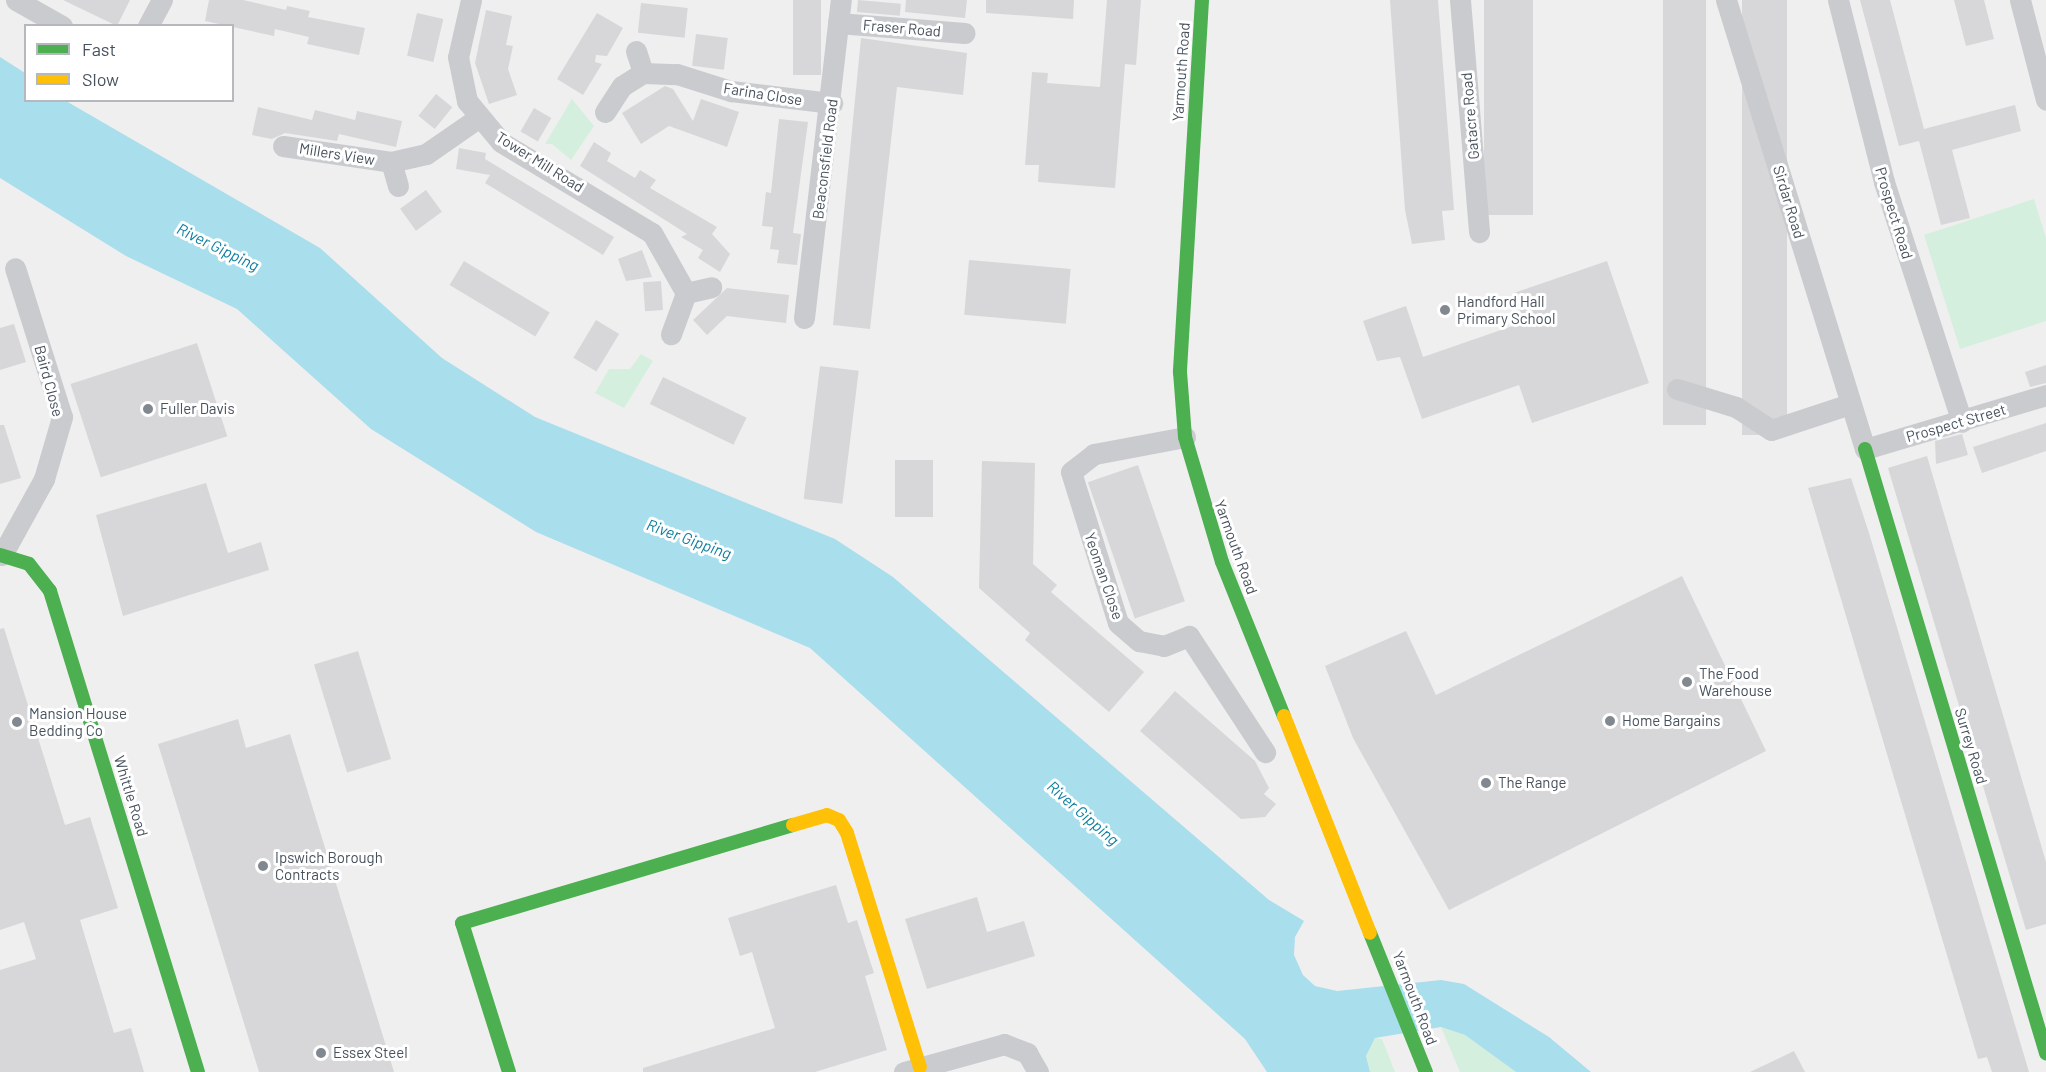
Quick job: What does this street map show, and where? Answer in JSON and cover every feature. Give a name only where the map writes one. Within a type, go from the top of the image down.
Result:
[{"type":"street","points":[[16,0],[58,24]]},
{"type":"street","points":[[149,24],[162,0]]},
{"type":"street","name":"Tower Mill Road","points":[[471,0],[458,72],[478,118],[501,142],[652,233],[686,293]]},
{"type":"street","name":"Beaconsfield Road","points":[[804,318],[832,103],[841,0]]},
{"type":"street","name":"Yarmouth Road","points":[[1202,0],[1180,372],[1185,437],[1222,562],[1426,1072]]},
{"type":"street","name":"Gatacre Road","points":[[1460,0],[1479,232]]},
{"type":"street","name":"Sirdar Road","points":[[1726,0],[1865,448]]},
{"type":"street","name":"Prospect Road","points":[[1838,0],[1884,182],[1962,422]]},
{"type":"street","points":[[2020,0],[2046,100]]},
{"type":"street","name":"Fraser Road","points":[[838,23],[965,33]]},
{"type":"street","points":[[605,112],[622,86],[643,73],[636,51]]},
{"type":"street","name":"Farina Close","points":[[643,73],[677,74],[731,91],[832,103]]},
{"type":"street","name":"Millers View","points":[[284,146],[391,162],[426,154],[478,118]]},
{"type":"street","name":"Millers View","points":[[391,162],[398,186]]},
{"type":"street","name":"Baird Close","points":[[1,555],[44,479],[62,417],[15,268]]},
{"type":"street","points":[[670,334],[686,293],[711,286]]},
{"type":"street","points":[[1677,389],[1736,407],[1771,430],[1850,404]]},
{"type":"street","name":"Prospect Street","points":[[1865,448],[1962,422],[2046,395]]},
{"type":"street","name":"Yeoman Close","points":[[1185,437],[1094,454],[1071,472],[1118,623],[1138,641],[1164,646],[1189,636],[1265,752]]},
{"type":"street","name":"Surrey Road","points":[[1865,448],[2046,1053]]},
{"type":"street","name":"Whittle Road","points":[[1,555],[29,564],[50,591],[198,1072]]},
{"type":"street","points":[[509,1072],[462,924],[827,815],[839,820],[847,833],[912,1070],[1004,1044],[1027,1053],[1038,1072]]},
{"type":"green space","points":[[572,99],[594,126],[571,160],[552,144],[545,144]]},
{"type":"green space","points":[[2034,199],[2046,238],[2046,321],[1960,349],[1924,235]]},
{"type":"green space","points":[[641,354],[653,361],[624,408],[595,393],[609,369],[630,369]]},
{"type":"green space","points":[[1441,1027],[1465,1035],[1516,1072],[1460,1072]]},
{"type":"green space","points":[[1375,1038],[1382,1039],[1395,1072],[1370,1072],[1366,1056]]},
{"type":"water","name":"River Gipping","points":[[0,57],[24,72],[24,102],[68,102],[320,248],[442,358],[535,417],[835,539],[893,577],[1269,900],[1304,921],[1295,937],[1294,955],[1303,975],[1315,986],[1337,991],[1441,980],[1464,984],[1549,1037],[1591,1072],[1516,1072],[1465,1035],[1441,1027],[1375,1038],[1366,1056],[1370,1072],[1267,1072],[1245,1039],[810,648],[536,532],[371,429],[237,309],[126,256],[0,178]]},
{"type":"building","points":[[63,0],[130,0],[118,24],[113,24]]},
{"type":"building","points":[[209,0],[243,0],[286,10],[287,6],[310,11],[308,17],[365,28],[359,55],[307,44],[309,37],[275,29],[274,36],[234,27],[234,24],[205,21]]},
{"type":"building","points":[[793,0],[821,0],[821,75],[793,75]]},
{"type":"building","points":[[858,0],[901,4],[900,16],[857,12]]},
{"type":"building","points":[[906,0],[967,0],[965,18],[905,12]]},
{"type":"building","points":[[986,0],[1074,0],[1073,19],[986,13]]},
{"type":"building","points":[[1107,0],[1141,0],[1136,65],[1125,64],[1115,188],[1038,182],[1039,165],[1025,165],[1032,72],[1048,73],[1047,83],[1100,87]]},
{"type":"building","points":[[1390,0],[1438,0],[1454,210],[1442,211],[1445,240],[1412,244],[1405,210]]},
{"type":"building","points":[[1484,0],[1533,0],[1533,215],[1484,215]]},
{"type":"building","points":[[1663,0],[1706,0],[1706,425],[1663,425]]},
{"type":"building","points":[[1742,0],[1787,0],[1787,435],[1742,435]]},
{"type":"building","points":[[1860,0],[1890,0],[1924,129],[2015,105],[2021,131],[1952,150],[1970,218],[1941,225],[1919,141],[1899,146]]},
{"type":"building","points":[[1954,0],[1984,0],[1994,39],[1966,46]]},
{"type":"building","points":[[641,3],[688,8],[685,38],[638,33]]},
{"type":"building","points":[[486,10],[512,16],[506,45],[513,46],[508,69],[517,95],[489,104],[475,63]]},
{"type":"building","points":[[417,13],[443,19],[433,62],[407,56]]},
{"type":"building","points":[[597,13],[623,28],[607,56],[596,55],[595,62],[602,64],[583,95],[557,79]]},
{"type":"building","points":[[696,34],[728,38],[724,70],[692,66]]},
{"type":"building","points":[[861,38],[967,53],[963,95],[897,87],[870,329],[833,325]]},
{"type":"building","points":[[665,86],[673,89],[693,121],[701,99],[739,112],[727,147],[669,126],[641,144],[622,113]]},
{"type":"building","points":[[436,94],[452,107],[435,129],[418,116]]},
{"type":"building","points":[[258,107],[312,120],[315,110],[355,120],[357,111],[402,121],[396,147],[339,134],[337,141],[285,133],[272,139],[252,135]]},
{"type":"building","points":[[534,108],[551,118],[538,141],[520,131]]},
{"type":"building","points":[[779,119],[808,122],[793,233],[801,234],[797,265],[777,263],[779,250],[770,249],[773,227],[762,226],[766,192],[771,193]]},
{"type":"building","points":[[594,142],[611,153],[607,161],[635,178],[640,170],[656,180],[650,188],[717,227],[712,234],[730,254],[720,272],[698,258],[703,250],[681,237],[687,234],[580,166]]},
{"type":"building","points":[[459,148],[486,153],[485,159],[614,237],[603,255],[485,183],[490,175],[456,169]]},
{"type":"building","points":[[426,190],[442,212],[416,231],[400,209]]},
{"type":"building","points":[[642,250],[652,277],[626,281],[618,259]]},
{"type":"building","points":[[969,260],[1071,269],[1066,324],[964,315]]},
{"type":"building","points":[[464,261],[550,313],[535,337],[450,285]]},
{"type":"building","points":[[1607,261],[1649,383],[1532,423],[1519,385],[1422,419],[1400,357],[1377,361],[1363,321],[1406,306],[1423,357],[1524,322],[1514,293]]},
{"type":"building","points":[[661,281],[663,310],[645,311],[643,282]]},
{"type":"building","points":[[727,288],[789,295],[786,323],[727,316],[707,335],[693,320]]},
{"type":"building","points":[[596,320],[619,334],[596,372],[573,358]]},
{"type":"building","points":[[14,324],[26,362],[0,370],[0,328]]},
{"type":"building","name":"Fuller Davis","points":[[197,343],[227,436],[101,477],[71,384]]},
{"type":"building","points":[[2046,365],[2046,383],[2030,387],[2025,372]]},
{"type":"building","points":[[820,366],[859,371],[842,504],[804,499]]},
{"type":"building","points":[[663,377],[747,418],[733,445],[650,404]]},
{"type":"building","points":[[2046,423],[2046,451],[1982,473],[1973,447]]},
{"type":"building","points":[[0,425],[4,425],[21,478],[0,484]]},
{"type":"building","points":[[1962,434],[1968,455],[1936,464],[1935,441]]},
{"type":"building","points":[[1927,456],[2046,862],[2046,924],[2026,930],[1888,468]]},
{"type":"building","points":[[895,460],[933,460],[933,517],[895,517]]},
{"type":"building","points":[[982,461],[1035,463],[1033,564],[1057,585],[1051,592],[1144,672],[1109,712],[1025,640],[1030,633],[979,588]]},
{"type":"building","points":[[1138,465],[1185,601],[1135,618],[1088,482]]},
{"type":"building","points":[[1851,478],[2029,1072],[1992,1072],[1987,1057],[1978,1059],[1808,488]]},
{"type":"building","points":[[206,483],[228,553],[261,542],[269,570],[123,616],[96,515]]},
{"type":"building","points":[[1682,576],[1766,751],[1449,910],[1353,738],[1325,666],[1406,631],[1436,695]]},
{"type":"building","points":[[4,628],[65,825],[90,817],[118,908],[80,920],[114,1033],[131,1028],[144,1072],[0,1072],[0,970],[36,959],[24,922],[0,930],[0,629]]},
{"type":"building","points":[[358,651],[391,759],[347,773],[314,664]]},
{"type":"building","points":[[1175,691],[1255,761],[1269,788],[1264,794],[1276,804],[1265,817],[1241,819],[1140,731]]},
{"type":"building","name":"Ipswich Borough Contracts","points":[[238,719],[246,748],[290,734],[394,1072],[259,1072],[158,744]]},
{"type":"building","points":[[836,885],[848,923],[857,920],[874,973],[865,976],[887,1050],[815,1072],[643,1072],[643,1068],[775,1028],[752,952],[740,956],[728,918]]},
{"type":"building","points":[[977,897],[987,932],[1024,921],[1035,956],[927,989],[905,919]]},
{"type":"building","points":[[1794,1051],[1805,1072],[1750,1072]]},
{"type":"traffic: fast","points":[[1202,0],[1180,372],[1185,437],[1222,562],[1284,716]]},
{"type":"traffic: fast","points":[[1865,449],[2046,1053]]},
{"type":"traffic: fast","points":[[0,555],[29,564],[50,591],[198,1072]]},
{"type":"traffic: fast","points":[[509,1072],[462,923],[793,825]]},
{"type":"traffic: fast","points":[[1370,933],[1426,1072]]},
{"type":"traffic: slow","points":[[1284,716],[1370,933]]},
{"type":"traffic: slow","points":[[793,825],[827,815],[839,820],[847,833],[920,1067]]},
{"type":"place","name":"Handford Hall Primary School","points":[[1445,310]]},
{"type":"place","name":"Fuller Davis","points":[[148,409]]},
{"type":"place","name":"The Food Warehouse","points":[[1687,682]]},
{"type":"place","name":"Home Bargains","points":[[1610,721]]},
{"type":"place","name":"Mansion House Bedding Co","points":[[17,722]]},
{"type":"place","name":"The Range","points":[[1486,783]]},
{"type":"place","name":"Ipswich Borough Contracts","points":[[263,866]]},
{"type":"place","name":"Essex Steel","points":[[321,1053]]}]
